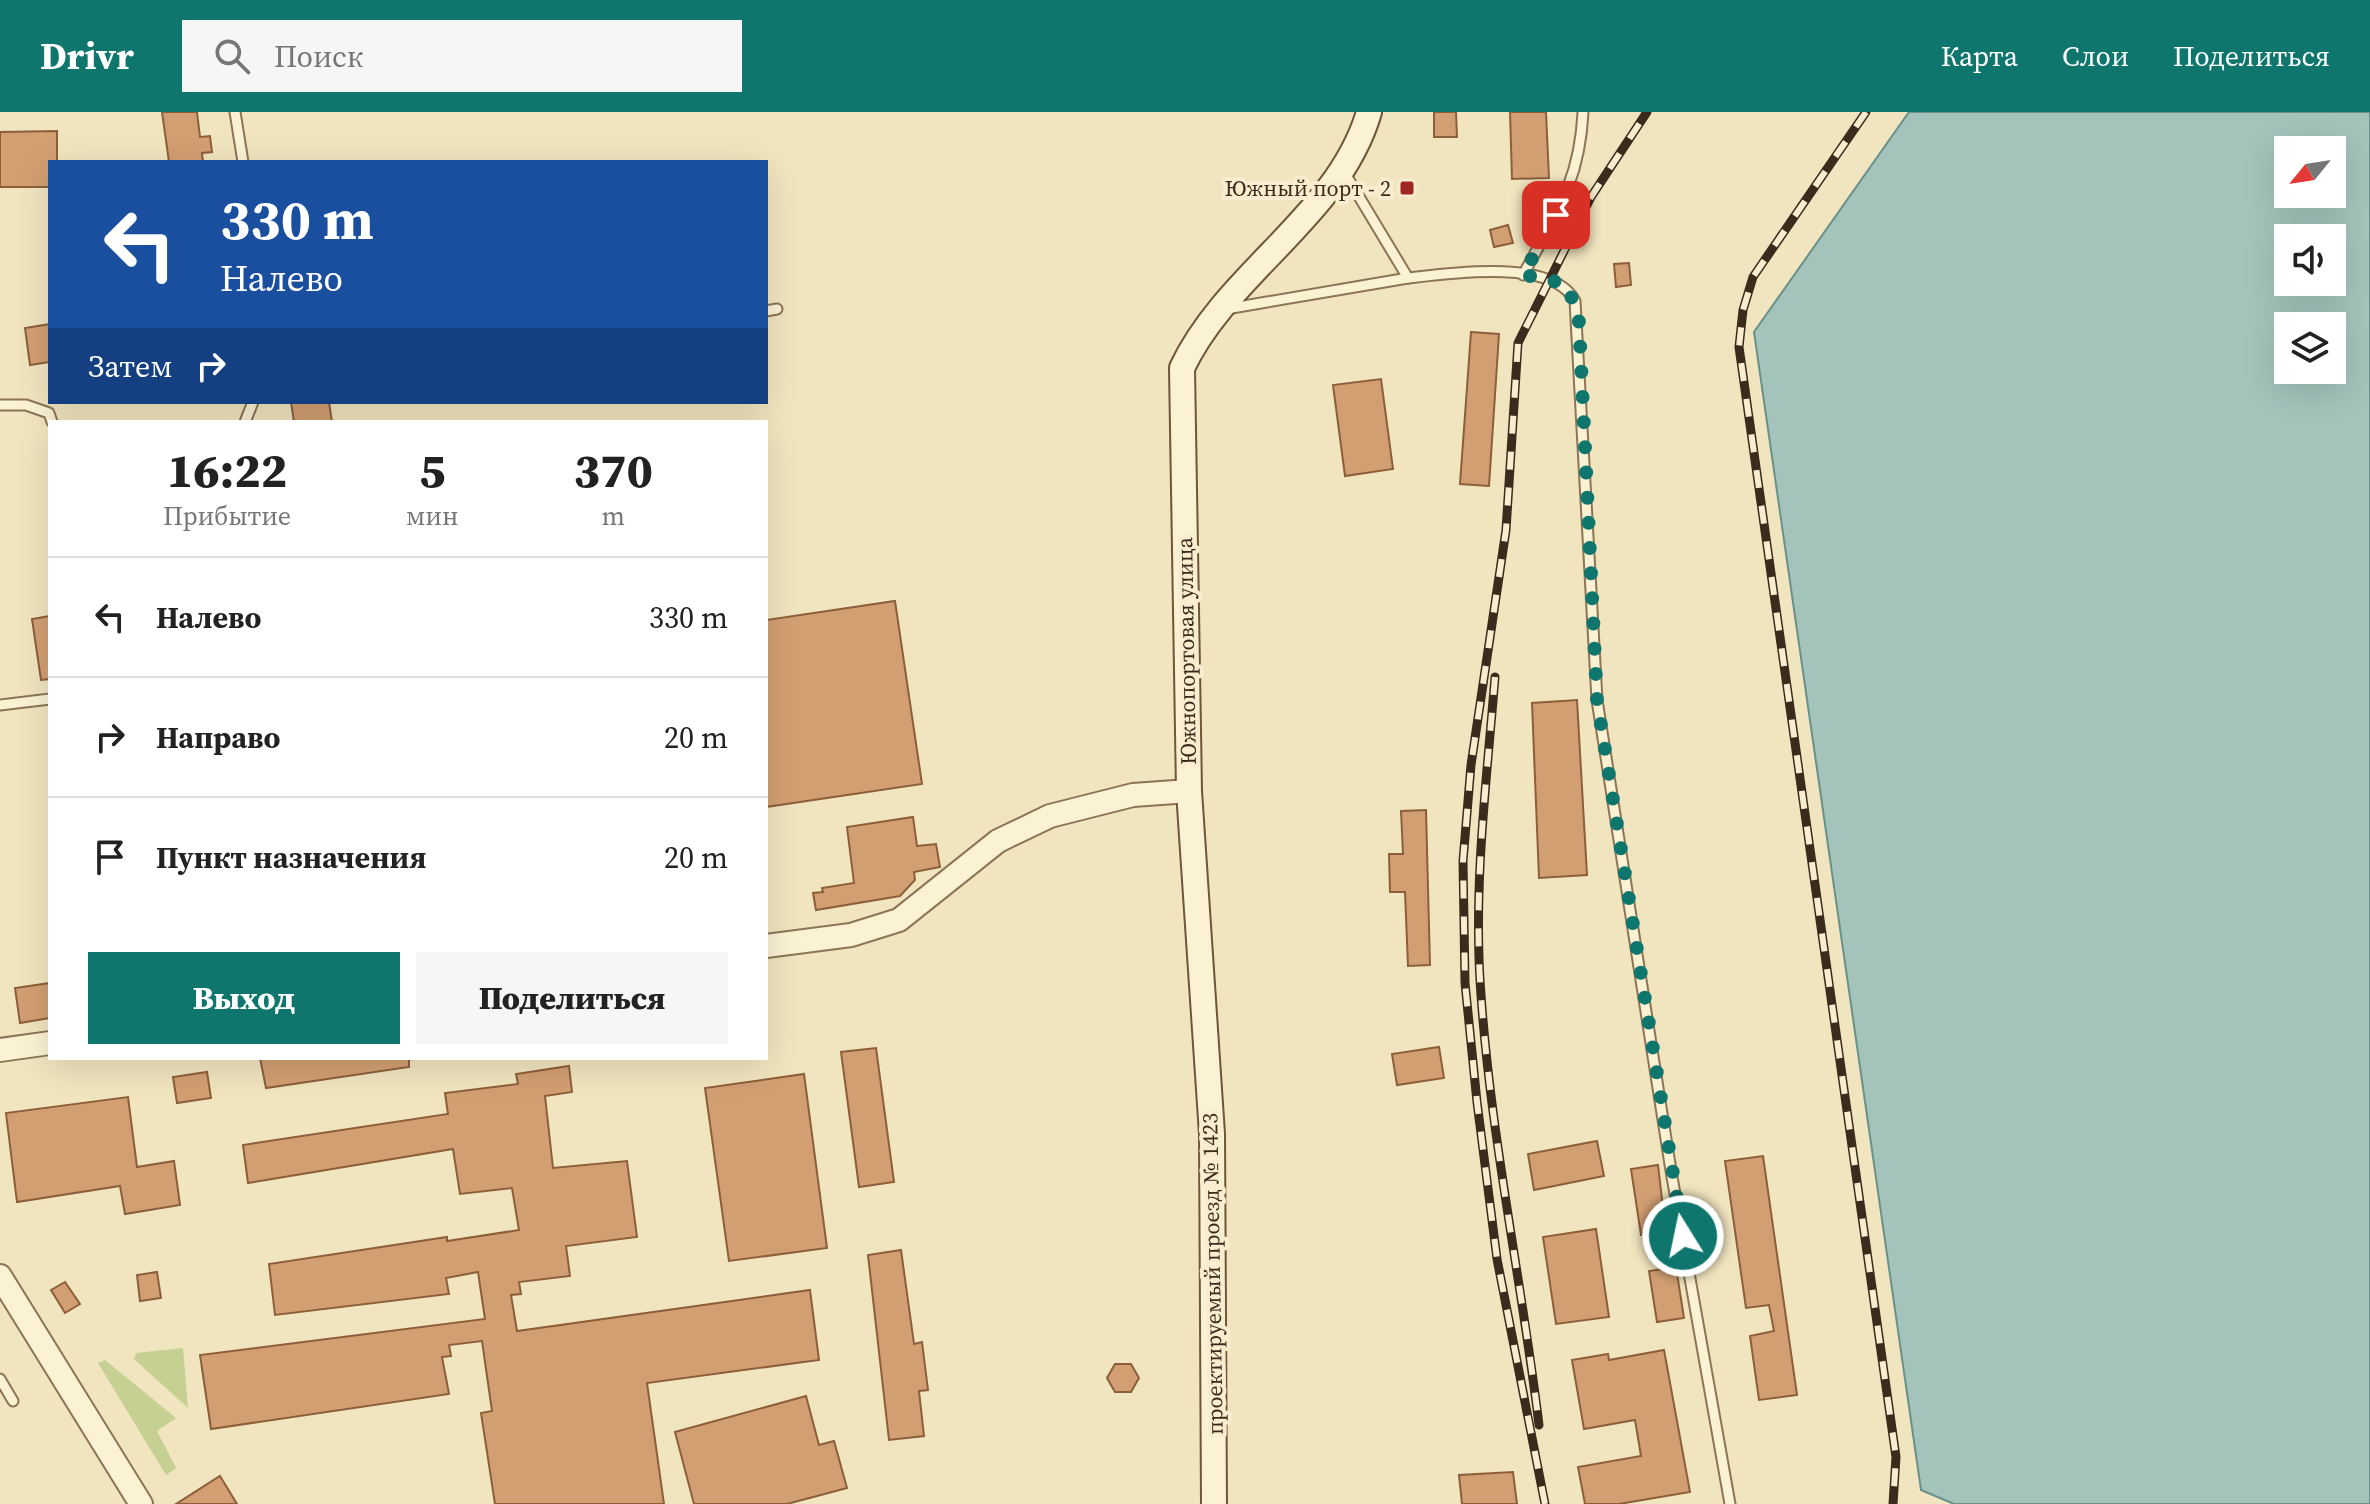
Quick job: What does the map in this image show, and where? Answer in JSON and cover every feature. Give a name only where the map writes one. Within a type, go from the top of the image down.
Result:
[{"type":"main road","name":"Южнопортовая улица","points":[[1189,791],[1182,368],[1194,344],[1343,170],[1369,112]]},
{"type":"main road","name":"проектируемый проезд № 1423","points":[[1189,791],[1212,1134],[1214,1504]]},
{"type":"street","name":"Южнопортовая улица","points":[[768,946],[851,935],[899,920],[998,841],[1050,816],[1133,795],[1189,791]]},
{"type":"street","points":[[0,1050],[48,1043]]},
{"type":"street","points":[[0,1276],[141,1504]]},
{"type":"lane","points":[[235,112],[243,160]]},
{"type":"lane","points":[[1523,275],[1574,179],[1581,151],[1583,112]]},
{"type":"lane","points":[[1343,170],[1408,278]]},
{"type":"lane","points":[[1222,310],[1408,278],[1482,270],[1550,279],[1569,289],[1579,322],[1597,700],[1672,1177],[1730,1504]]},
{"type":"lane","points":[[768,311],[777,309]]},
{"type":"lane","points":[[0,405],[26,405],[49,413],[51,420]]},
{"type":"lane","points":[[0,705],[48,699]]},
{"type":"lane","points":[[0,1379],[13,1401]]},
{"type":"green space","points":[[183,1348],[188,1408],[134,1359],[136,1353]]},
{"type":"green space","points":[[105,1360],[176,1418],[157,1431],[176,1468],[166,1475],[98,1363]]},
{"type":"water","points":[[1909,112],[2370,112],[2370,1504],[1954,1504],[1921,1490],[1754,332]]},
{"type":"building","points":[[162,112],[197,112],[200,137],[210,136],[212,152],[202,153],[203,160],[169,160]]},
{"type":"building","points":[[1434,112],[1456,112],[1457,137],[1434,137]]},
{"type":"building","points":[[1510,112],[1546,112],[1549,178],[1512,179]]},
{"type":"building","points":[[57,131],[57,160],[48,160],[48,187],[0,187],[0,132]]},
{"type":"building","points":[[1508,225],[1513,243],[1494,247],[1490,230]]},
{"type":"building","points":[[1629,263],[1631,285],[1616,287],[1614,264]]},
{"type":"building","points":[[48,324],[48,362],[30,365],[25,328]]},
{"type":"building","points":[[1471,332],[1499,334],[1489,486],[1460,484]]},
{"type":"building","points":[[1381,379],[1393,469],[1345,476],[1333,385]]},
{"type":"building","points":[[291,404],[329,404],[332,420],[294,420]]},
{"type":"building","points":[[895,601],[922,784],[768,807],[768,620]]},
{"type":"building","points":[[48,616],[48,679],[41,680],[32,619]]},
{"type":"building","points":[[1577,700],[1587,875],[1539,878],[1532,703]]},
{"type":"building","points":[[1426,810],[1430,965],[1408,966],[1405,892],[1390,892],[1389,854],[1403,854],[1401,811]]},
{"type":"building","points":[[913,817],[917,846],[936,844],[940,867],[914,872],[915,880],[900,896],[816,910],[813,893],[823,892],[822,888],[854,883],[847,827]]},
{"type":"building","points":[[48,983],[48,1018],[20,1023],[15,988]]},
{"type":"building","points":[[1439,1047],[1444,1078],[1397,1085],[1392,1054]]},
{"type":"building","points":[[876,1048],[894,1182],[859,1187],[841,1052]]},
{"type":"building","points":[[260,1060],[409,1060],[409,1067],[266,1088]]},
{"type":"building","points":[[569,1066],[572,1092],[545,1096],[553,1168],[627,1161],[637,1237],[566,1246],[570,1276],[519,1282],[521,1294],[511,1295],[517,1331],[810,1290],[819,1360],[647,1383],[664,1504],[495,1504],[481,1413],[492,1411],[482,1341],[449,1345],[451,1356],[442,1357],[449,1394],[211,1429],[200,1355],[485,1319],[478,1272],[446,1278],[449,1294],[275,1315],[269,1264],[447,1237],[447,1241],[519,1230],[512,1188],[460,1194],[453,1149],[248,1183],[243,1145],[448,1114],[445,1093],[518,1084],[516,1074]]},
{"type":"building","points":[[207,1072],[211,1098],[177,1103],[173,1077]]},
{"type":"building","points":[[804,1074],[827,1248],[729,1261],[705,1088]]},
{"type":"building","points":[[128,1097],[137,1167],[174,1161],[180,1205],[125,1214],[120,1186],[17,1202],[6,1113]]},
{"type":"building","points":[[1597,1141],[1604,1176],[1534,1190],[1528,1154]]},
{"type":"building","points":[[1763,1156],[1797,1395],[1759,1400],[1750,1336],[1774,1331],[1769,1305],[1746,1308],[1725,1161]]},
{"type":"building","points":[[1658,1165],[1666,1233],[1641,1235],[1631,1169]]},
{"type":"building","points":[[1596,1229],[1609,1317],[1556,1324],[1543,1237]]},
{"type":"building","points":[[901,1250],[914,1344],[922,1342],[928,1390],[919,1391],[924,1436],[889,1440],[868,1255]]},
{"type":"building","points":[[1676,1267],[1684,1318],[1657,1322],[1649,1271]]},
{"type":"building","points":[[157,1272],[161,1298],[140,1301],[137,1275]]},
{"type":"building","points":[[65,1282],[80,1304],[65,1313],[51,1290]]},
{"type":"building","points":[[1664,1350],[1690,1492],[1619,1504],[1585,1504],[1578,1467],[1641,1456],[1635,1420],[1584,1429],[1572,1360],[1608,1354],[1609,1360]]},
{"type":"building","points":[[1115,1364],[1131,1364],[1139,1378],[1131,1392],[1115,1392],[1107,1378]]},
{"type":"building","points":[[806,1396],[819,1445],[834,1441],[847,1488],[787,1504],[694,1504],[675,1432]]},
{"type":"building","points":[[1513,1472],[1517,1504],[1462,1504],[1459,1475]]},
{"type":"building","points":[[220,1476],[237,1504],[176,1504]]},
{"type":"railway","points":[[1545,1504],[1497,1259],[1465,983],[1463,861],[1471,765],[1506,530],[1518,343],[1591,197],[1647,112]]},
{"type":"railway","points":[[1866,112],[1753,277],[1743,310],[1739,347],[1896,1457],[1893,1504]]},
{"type":"railway","points":[[1495,677],[1480,866],[1480,980],[1490,1091],[1539,1425]]},
{"type":"place","name":"Южный порт - 2","points":[[1407,188]]},
{"type":"route","points":[[1556,215],[1523,275],[1550,279],[1569,289],[1579,322],[1597,700],[1683,1236]]}]
